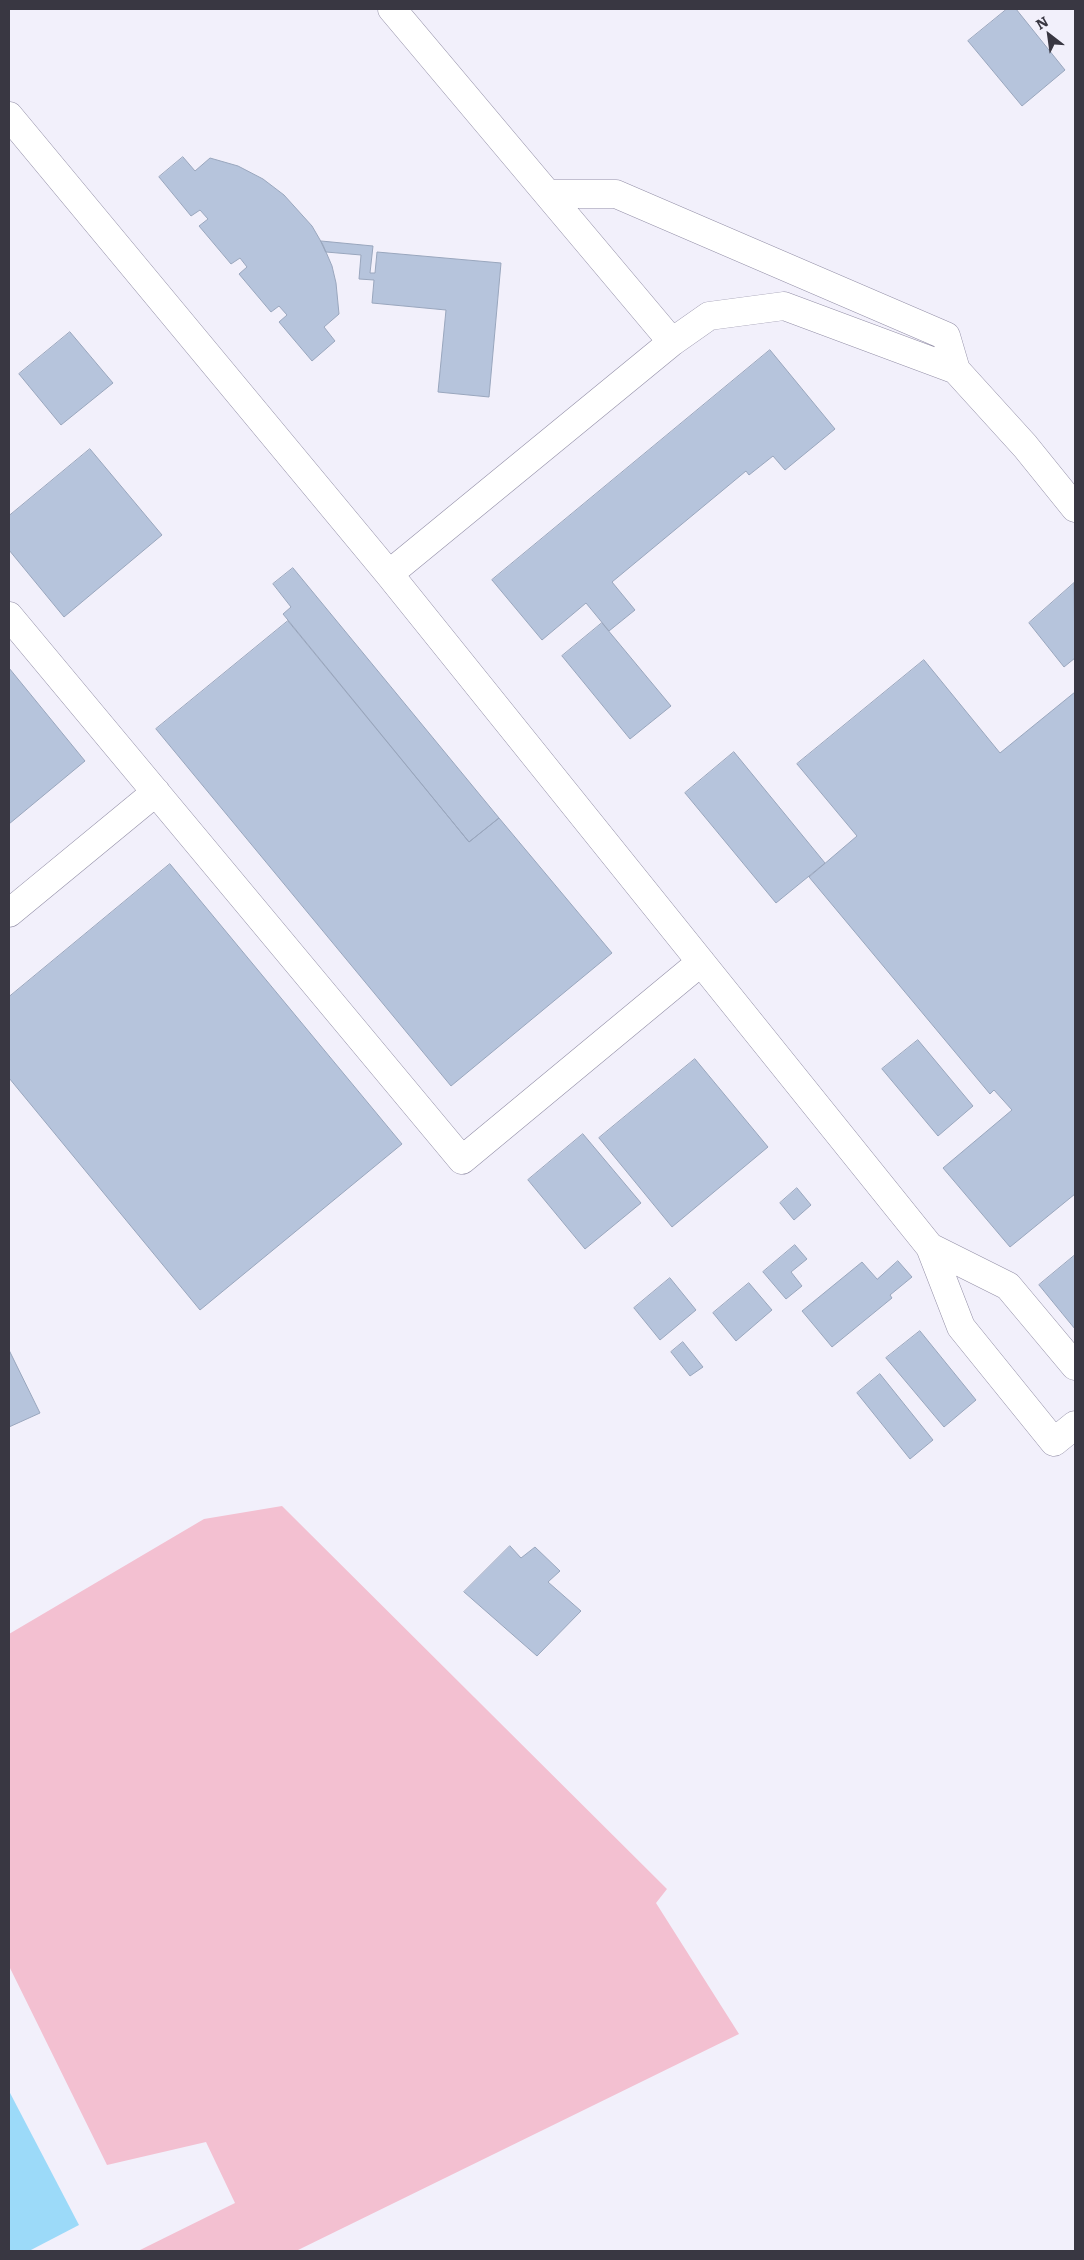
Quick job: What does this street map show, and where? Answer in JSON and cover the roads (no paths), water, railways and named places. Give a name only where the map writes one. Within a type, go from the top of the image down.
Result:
[{"type":"street","points":[[392,9],[672,342]]},
{"type":"street","points":[[9,116],[389,574],[930,1247],[961,1327],[1054,1442],[1075,1425]]},
{"type":"street","points":[[548,194],[616,194],[946,336],[956,370],[1025,446],[1075,508]]},
{"type":"street","points":[[389,574],[672,342],[710,316],[784,306],[956,370]]},
{"type":"street","points":[[9,616],[462,1160],[701,962]]},
{"type":"street","points":[[9,913],[156,792]]},
{"type":"street","points":[[930,1247],[1008,1286],[1075,1366]]},
{"type":"water","points":[[9,2091],[79,2225],[29,2251],[9,2251]]}]
